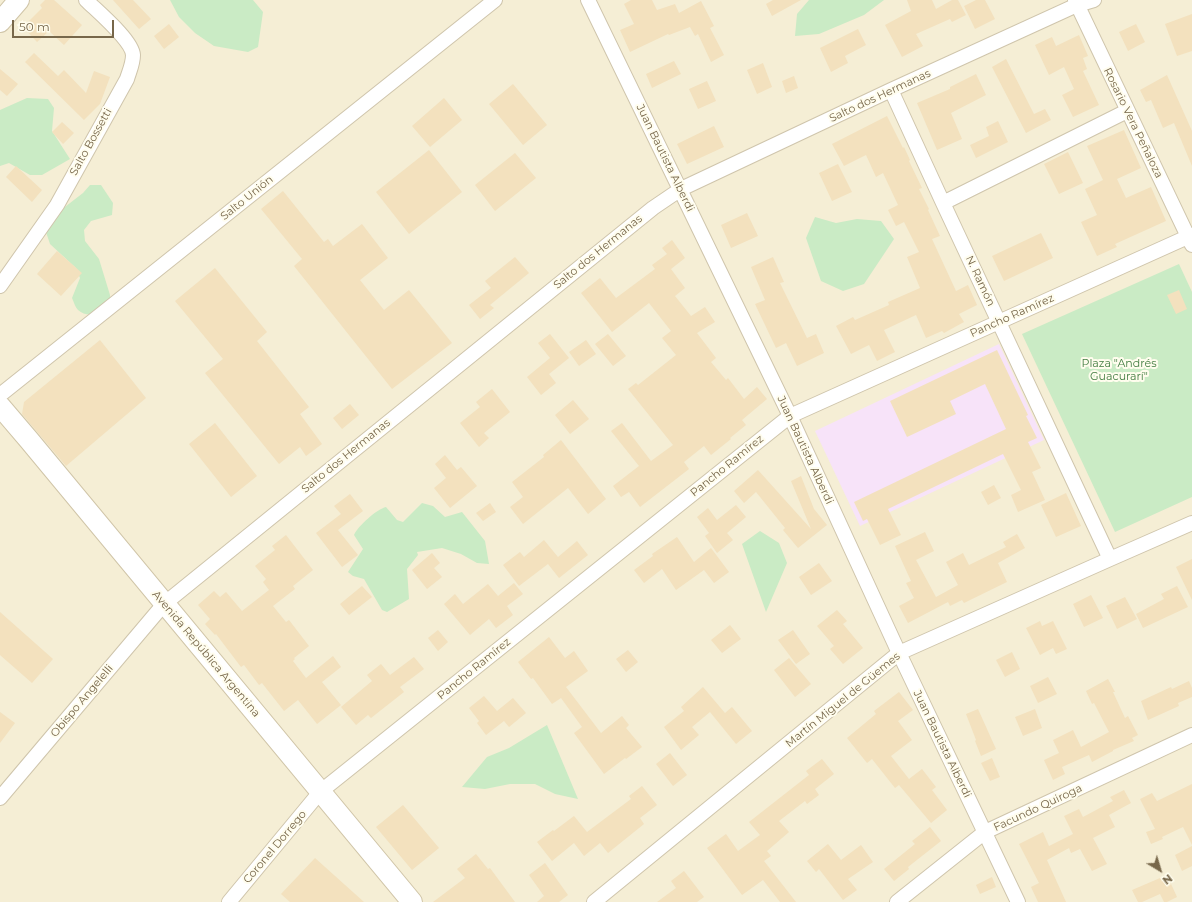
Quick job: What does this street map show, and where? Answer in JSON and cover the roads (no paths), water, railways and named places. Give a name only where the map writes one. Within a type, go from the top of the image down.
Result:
[{"type":"main road","points":[[0,22],[19,0]]},
{"type":"main road","name":"Avenida República Argentina","points":[[0,406],[30,440],[164,604],[412,902]]},
{"type":"street","name":"Salto Bossetti","points":[[0,286],[57,205],[126,79],[131,66],[133,54],[128,41],[86,0]]},
{"type":"street","name":"Salto Unión","points":[[0,395],[495,0]]},
{"type":"street","name":"Juan Bautista Alberdi","points":[[588,0],[790,416],[899,653],[1018,902]]},
{"type":"street","name":"Salto dos Hermanas","points":[[164,604],[653,208],[681,189],[1076,3],[1094,0]]},
{"type":"street","name":"Rosario Vera Peñaloza","points":[[1076,3],[1127,111],[1191,239]]},
{"type":"street","name":"N. Ramón","points":[[891,90],[1110,558]]},
{"type":"street","points":[[943,203],[1127,111]]},
{"type":"street","name":"Pancho Ramírez","points":[[320,792],[790,416],[999,322],[1191,239]]},
{"type":"street","name":"Martín Miguel de Güemes","points":[[594,902],[899,653],[1110,558],[1192,523]]},
{"type":"street","name":"Obispo Angelelli","points":[[0,798],[164,604]]},
{"type":"street","name":"Facundo Quiroga","points":[[897,902],[984,832],[1192,736]]},
{"type":"street","name":"Coronel Dorrego","points":[[229,902],[320,792]]},
{"type":"park label","name":"Plaza \"Andrés Guacurarí\"","points":[[1119,370]]}]
